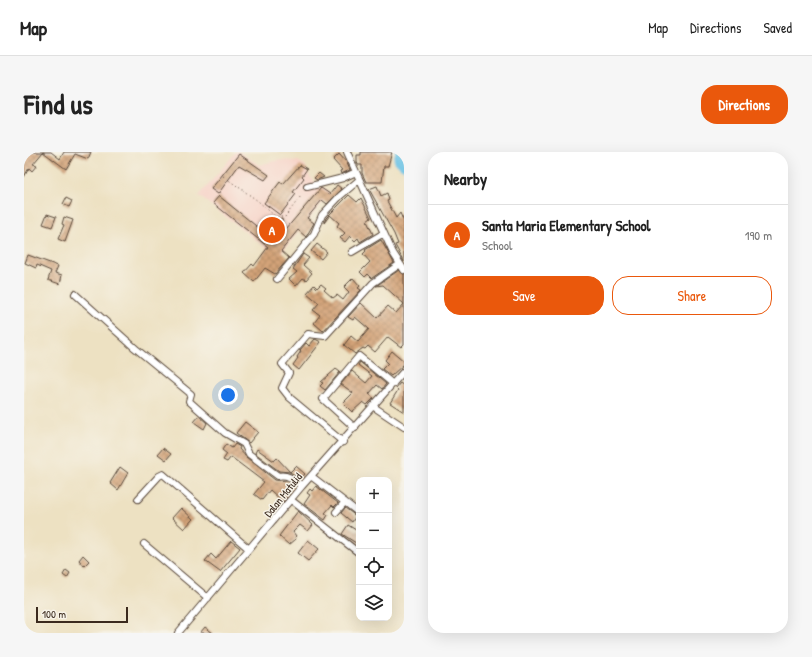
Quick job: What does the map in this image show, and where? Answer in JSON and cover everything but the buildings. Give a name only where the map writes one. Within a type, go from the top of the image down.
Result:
[{"type":"street","points":[[343,442],[289,396],[282,388],[289,373],[282,364],[308,334],[326,336],[373,283],[402,267],[359,180],[349,153]]},
{"type":"street","points":[[307,187],[343,178],[356,172]]},
{"type":"street","points":[[277,279],[314,234],[322,215],[340,196],[359,180]]},
{"type":"street","points":[[352,252],[384,233]]},
{"type":"street","points":[[75,294],[135,348],[191,394],[189,401],[195,408],[225,433],[244,444],[249,454],[278,476],[285,474],[302,486]]},
{"type":"street","points":[[355,428],[322,399],[359,356],[393,384]]},
{"type":"street","name":"Dalan Matulid","points":[[178,633],[302,486],[343,442],[404,371]]},
{"type":"street","points":[[374,407],[404,427]]},
{"type":"street","points":[[138,499],[159,476],[163,474],[249,549]]},
{"type":"street","points":[[311,476],[356,511]]},
{"type":"street","points":[[291,500],[356,551]]},
{"type":"street","points":[[336,512],[345,502]]},
{"type":"street","points":[[144,544],[208,598]]},
{"type":"path","points":[[223,176],[258,201],[276,217],[285,217],[307,187]]},
{"type":"shaded area","points":[[236,152],[239,152],[259,165],[279,160],[298,161],[305,165],[310,177],[320,187],[323,187],[330,193],[278,257],[199,196]]},
{"type":"waterway","points":[[401,152],[399,159],[404,164]]},
{"type":"place","name":"Santa Maria Elementary School","points":[[272,230]]}]
